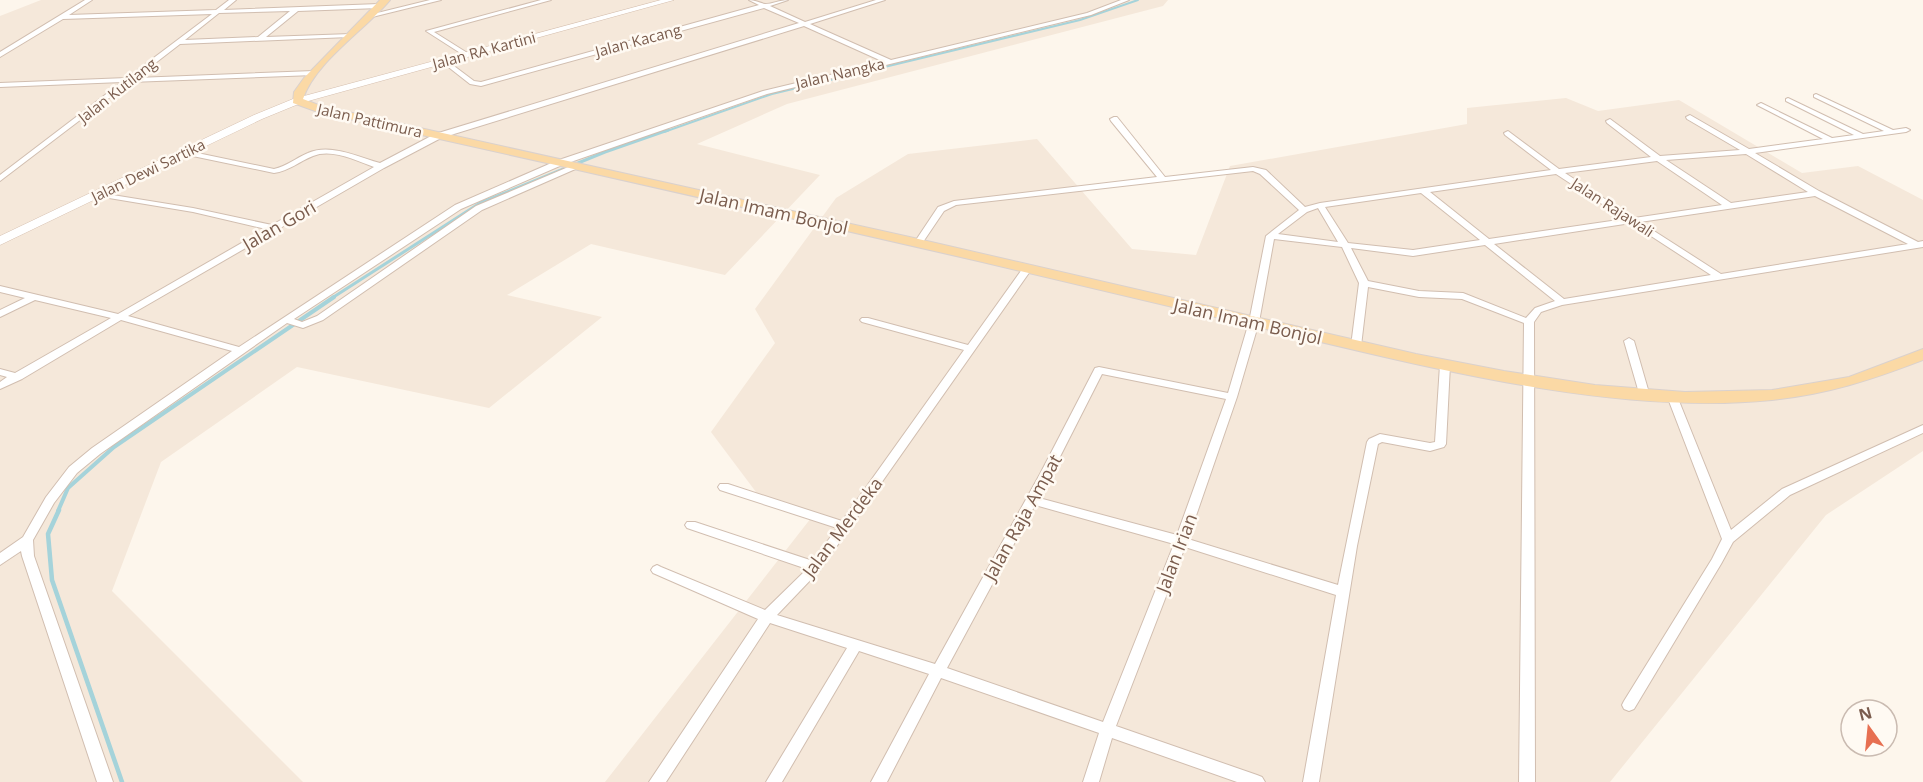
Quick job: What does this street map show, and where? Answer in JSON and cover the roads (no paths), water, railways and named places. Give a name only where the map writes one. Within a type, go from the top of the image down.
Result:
[{"type":"main road","name":"Jalan RA Kartini","points":[[297,101],[670,0]]},
{"type":"main road","name":"Jalan Pattimura","points":[[382,3],[349,35],[298,92],[297,101],[318,109],[576,167]]},
{"type":"main road","name":"Jalan Dewi Sartika","points":[[0,241],[297,101]]},
{"type":"main road","name":"Jalan Imam Bonjol","points":[[576,167],[918,243],[1356,346],[1529,382],[1672,396],[1775,394],[1849,383],[1877,376],[1923,354]]},
{"type":"street","points":[[0,55],[89,0]]},
{"type":"street","name":"Jalan Kutilang","points":[[0,179],[4,172],[130,80],[233,0]]},
{"type":"street","points":[[368,16],[438,0]]},
{"type":"street","points":[[468,55],[429,31],[548,0]]},
{"type":"street","points":[[752,0],[806,22],[890,62]]},
{"type":"street","name":"Jalan Kacang","points":[[444,61],[472,83],[491,81],[785,0]]},
{"type":"street","points":[[438,136],[882,0]]},
{"type":"street","name":"Jalan Nangka","points":[[290,322],[459,207],[560,163],[765,92],[1089,14],[1126,0]]},
{"type":"street","points":[[62,17],[295,9],[382,3]]},
{"type":"street","points":[[259,39],[295,9]]},
{"type":"street","points":[[179,42],[349,35]]},
{"type":"street","points":[[0,85],[314,74]]},
{"type":"street","points":[[1816,96],[1892,132]]},
{"type":"street","points":[[1788,100],[1863,136]]},
{"type":"street","points":[[1761,105],[1832,141]]},
{"type":"street","points":[[1690,117],[1816,193],[1921,246]]},
{"type":"street","points":[[1114,119],[1162,178]]},
{"type":"street","points":[[1610,121],[1658,159],[1728,205]]},
{"type":"street","points":[[1270,236],[1304,210],[1320,205],[1658,159],[1747,152],[1906,130]]},
{"type":"street","name":"Jalan Rajawali","points":[[1508,133],[1558,172],[1720,277]]},
{"type":"street","name":"Jalan Gori","points":[[0,386],[381,166],[438,136]]},
{"type":"street","points":[[186,152],[274,171],[281,170],[313,153],[324,151],[381,166]]},
{"type":"street","points":[[0,560],[27,540],[50,500],[73,470],[111,440],[240,350],[290,322],[305,325],[320,318],[479,208],[576,167]]},
{"type":"street","points":[[918,243],[941,209],[950,204],[1162,178],[1258,169],[1304,210]]},
{"type":"street","points":[[1423,191],[1562,302]]},
{"type":"street","points":[[1270,236],[1413,253],[1816,193]]},
{"type":"street","points":[[97,194],[193,210],[274,228]]},
{"type":"street","points":[[1320,205],[1345,245],[1364,283],[1356,346]]},
{"type":"street","name":"Jalan Irian","points":[[1091,782],[1107,731],[1181,541],[1232,397],[1254,322],[1270,236]]},
{"type":"street","points":[[1527,782],[1529,322],[1536,311],[1562,302],[1921,246]]},
{"type":"street","name":"Jalan Merdeka","points":[[657,782],[767,617],[816,567],[1026,270]]},
{"type":"street","points":[[1364,283],[1419,294],[1463,296],[1529,322]]},
{"type":"street","points":[[0,289],[121,317],[240,350]]},
{"type":"street","points":[[0,314],[33,297]]},
{"type":"street","points":[[866,320],[970,349]]},
{"type":"street","points":[[1629,342],[1644,393]]},
{"type":"street","points":[[1311,782],[1343,592],[1373,442],[1380,438],[1431,447],[1440,444],[1445,365]]},
{"type":"street","name":"Jalan Raja Ampat","points":[[879,782],[936,670],[1032,500],[1099,370],[1232,397]]},
{"type":"street","points":[[0,372],[18,377]]},
{"type":"street","points":[[1672,396],[1728,539]]},
{"type":"street","points":[[1629,705],[1717,561],[1728,539],[1786,492],[1923,429]]},
{"type":"street","points":[[724,487],[845,526]]},
{"type":"street","points":[[1032,500],[1181,541],[1343,592]]},
{"type":"street","points":[[691,525],[816,567]]},
{"type":"street","points":[[27,540],[28,556],[105,782]]},
{"type":"street","points":[[0,547],[14,550]]},
{"type":"street","points":[[657,570],[767,617],[936,670],[1257,782]]},
{"type":"street","points":[[774,782],[855,646]]},
{"type":"waterway","points":[[664,132],[772,94],[1080,20],[1138,0]]},
{"type":"waterway","points":[[332,298],[480,203],[605,152],[668,130]]},
{"type":"waterway","points":[[58,511],[68,488],[114,447],[334,297]]},
{"type":"waterway","points":[[59,510],[48,534],[52,580],[122,782]]}]
